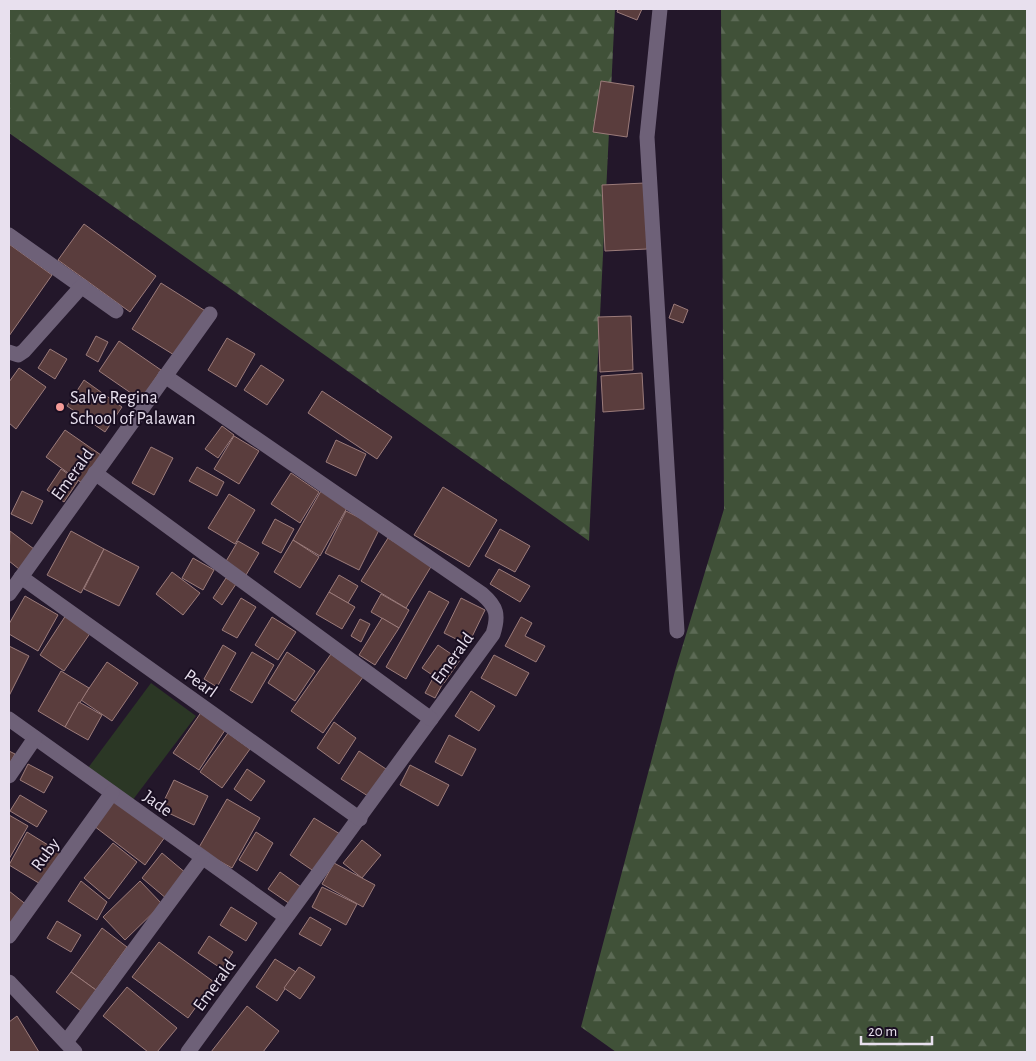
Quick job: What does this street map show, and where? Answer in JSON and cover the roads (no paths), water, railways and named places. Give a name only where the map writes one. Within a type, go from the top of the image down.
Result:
[{"type":"street","points":[[660,9],[647,137],[677,631]]},
{"type":"street","points":[[9,235],[116,311]]},
{"type":"street","points":[[9,352],[18,355],[24,351],[82,286]]},
{"type":"street","name":"Emerald","points":[[9,594],[210,314]]},
{"type":"street","name":"Emerald","points":[[165,376],[493,604],[497,617],[493,634],[360,819],[188,1052]]},
{"type":"street","points":[[96,473],[432,719]]},
{"type":"street","name":"Pearl","points":[[21,577],[360,819]]},
{"type":"street","name":"Jade","points":[[9,719],[286,917]]},
{"type":"street","points":[[9,776],[35,738]]},
{"type":"street","name":"Ruby","points":[[9,936],[112,793]]},
{"type":"street","points":[[9,982],[71,1047],[202,858]]},
{"type":"place","name":"Salve Regina School of Palawan","points":[[60,407]]}]
